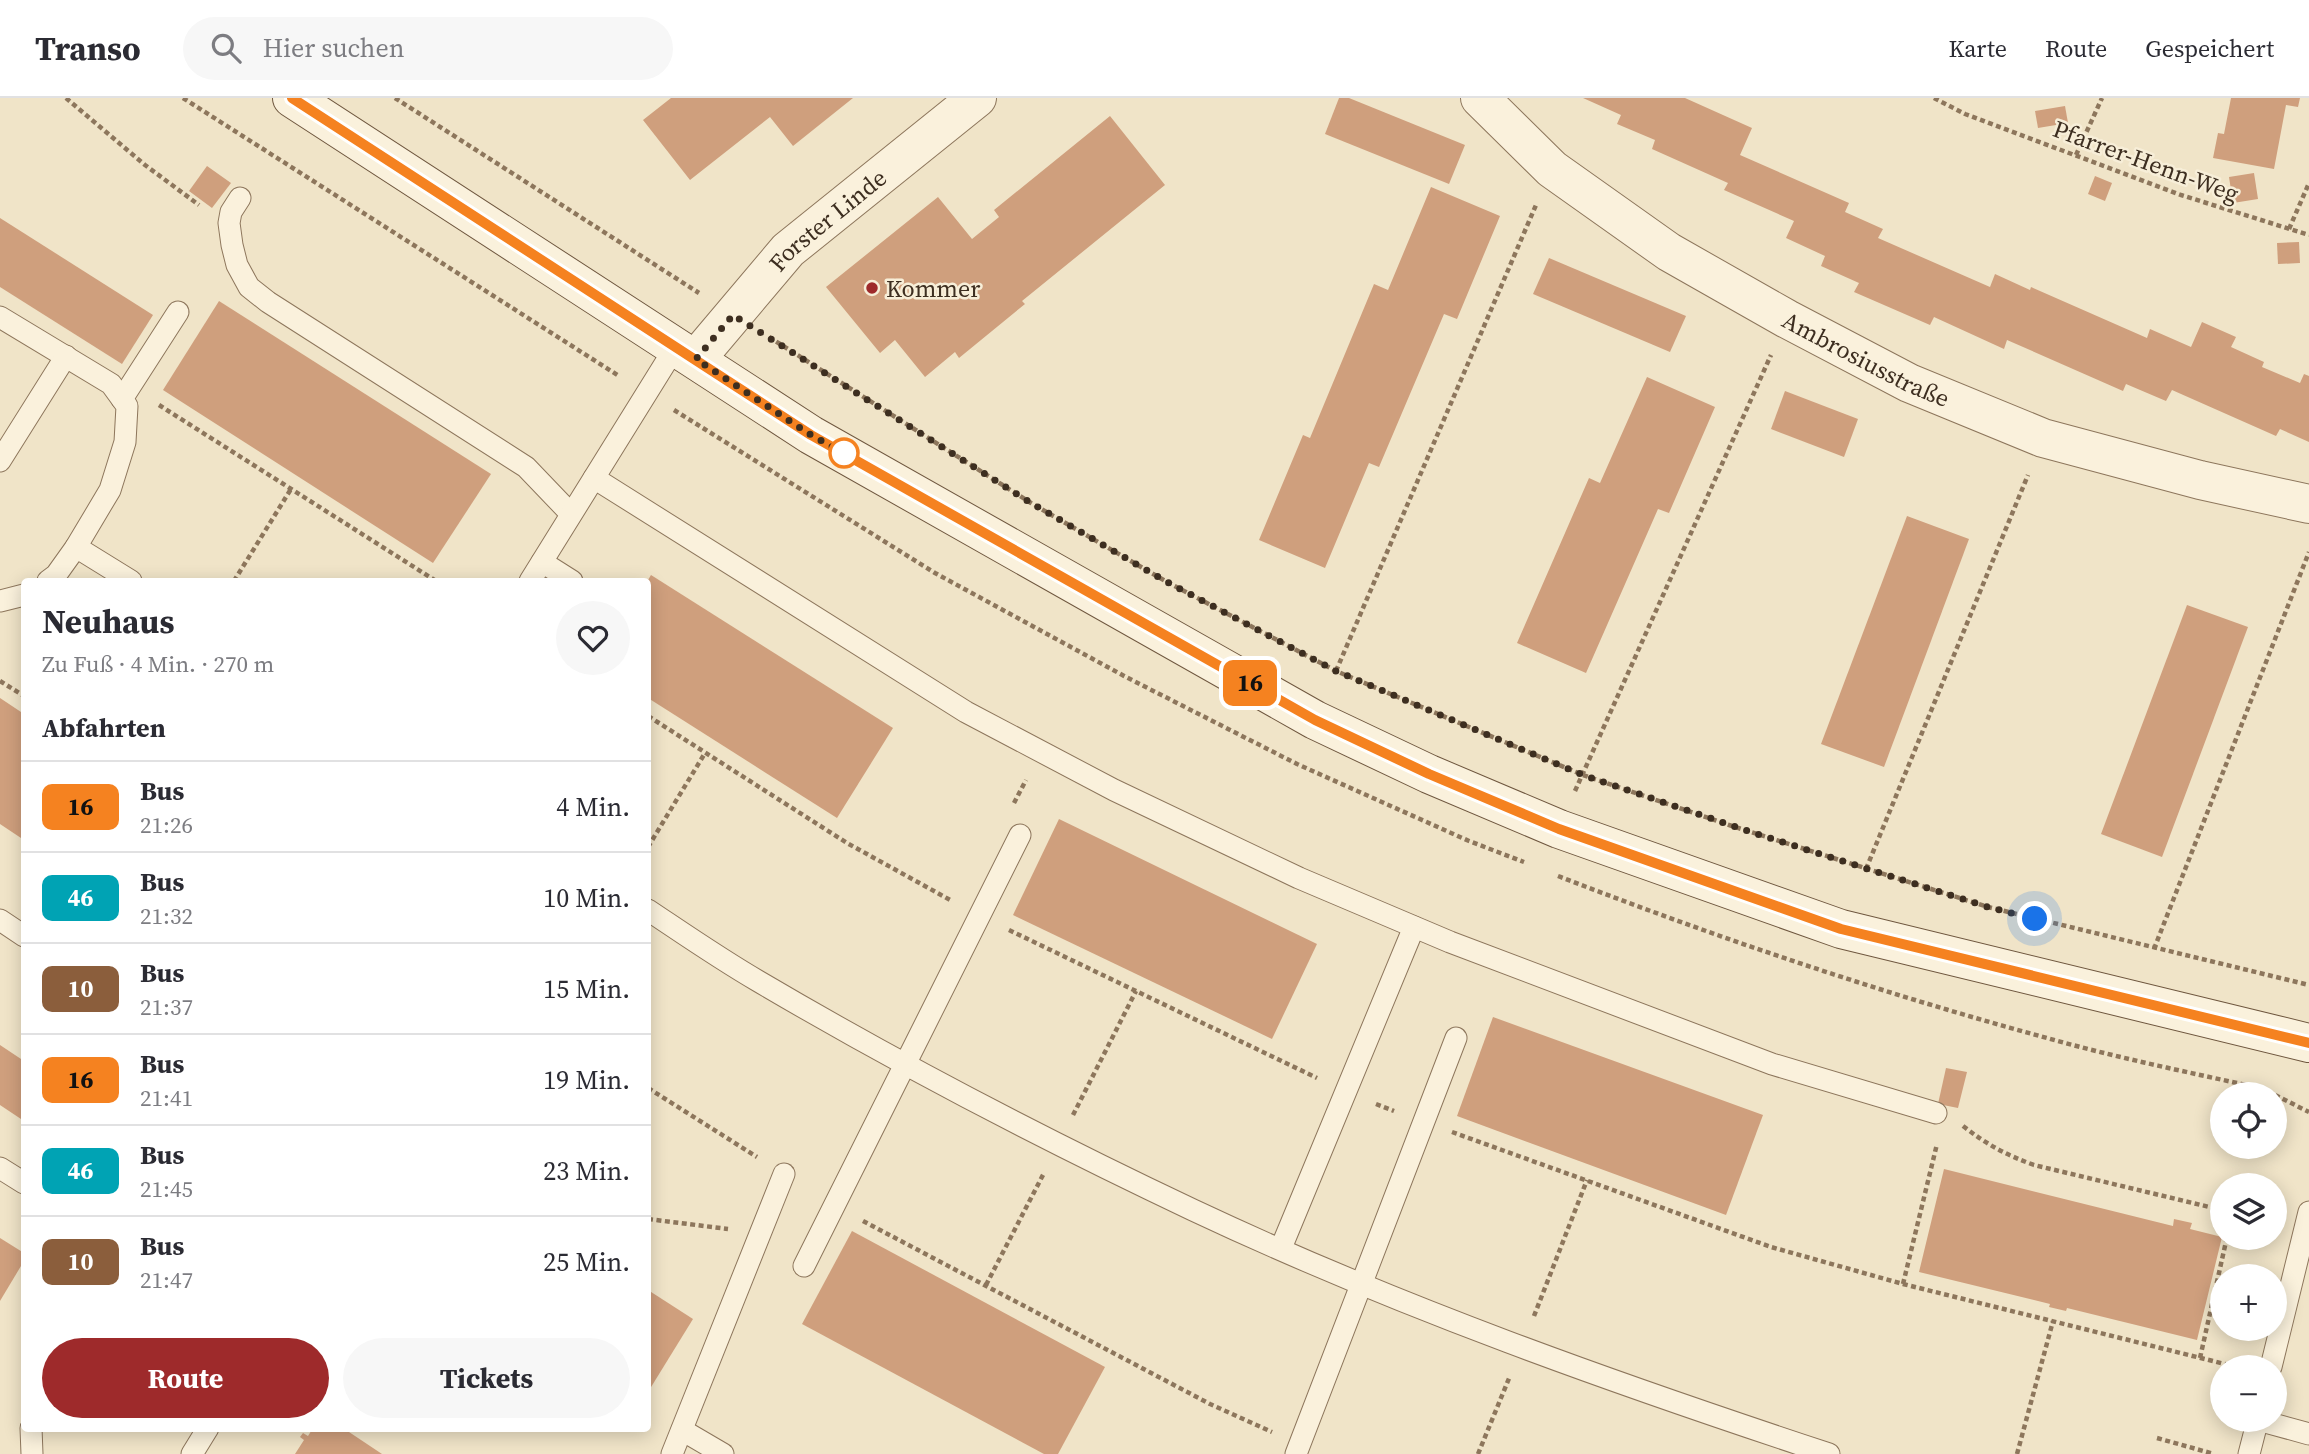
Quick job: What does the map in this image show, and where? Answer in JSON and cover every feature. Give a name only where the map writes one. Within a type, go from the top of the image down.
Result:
[{"type":"main road","points":[[292,98],[811,435],[1315,720],[1429,774],[1559,829],[1841,929],[2309,1043]]},
{"type":"main road","name":"Forster Linde","points":[[686,353],[733,315],[788,250],[977,98]]},
{"type":"main road","name":"Ambrosiusstraße","points":[[1480,98],[1552,169],[1669,251],[1787,319],[1909,383],[2043,438],[2200,481],[2309,504]]},
{"type":"lane","points":[[240,198],[231,212],[229,226],[237,265],[249,287],[268,302],[526,467],[571,514]]},
{"type":"lane","points":[[122,399],[178,312]]},
{"type":"lane","points":[[0,317],[111,384],[127,406],[125,442],[110,490],[76,547],[52,578]]},
{"type":"lane","points":[[532,578],[594,478],[686,353]]},
{"type":"lane","points":[[0,461],[66,356]]},
{"type":"lane","points":[[594,478],[966,712],[1126,796],[1299,878],[1414,927],[1772,1064],[1940,1114]]},
{"type":"lane","points":[[76,547],[126,578]]},
{"type":"lane","points":[[542,562],[567,578]]},
{"type":"lane","points":[[0,601],[21,595]]},
{"type":"lane","points":[[804,1266],[1020,835]]},
{"type":"lane","points":[[651,912],[757,980],[906,1063],[1194,1210],[1363,1284],[1653,1396],[1829,1454]]},
{"type":"lane","points":[[0,920],[21,934]]},
{"type":"lane","points":[[1281,1248],[1414,927]]},
{"type":"lane","points":[[1298,1449],[1456,1038]]},
{"type":"lane","points":[[0,1168],[21,1181]]},
{"type":"lane","points":[[672,1454],[784,1174]]},
{"type":"lane","points":[[2274,1355],[2309,1212]]},
{"type":"lane","points":[[2287,1428],[2309,1434]]},
{"type":"lane","points":[[682,1430],[723,1454]]},
{"type":"lane","points":[[32,1432],[32,1454]]},
{"type":"lane","points":[[192,1454],[206,1432]]},
{"type":"lane","points":[[2249,1454],[2255,1432]]},
{"type":"path","points":[[66,98],[154,172],[229,226]]},
{"type":"path","points":[[395,98],[1031,503],[1167,582],[1336,671],[1583,775],[1732,826],[1988,907],[2309,985]]},
{"type":"path","name":"Pfarrer-Henn-Weg","points":[[1934,98],[1965,114],[2181,195],[2309,235]]},
{"type":"path","points":[[2076,155],[2102,98]]},
{"type":"path","points":[[1336,671],[1552,169]]},
{"type":"path","points":[[2289,229],[2309,183]]},
{"type":"path","points":[[1583,775],[1787,319]]},
{"type":"path","points":[[159,404],[431,578]]},
{"type":"path","points":[[1866,869],[2043,438]]},
{"type":"path","points":[[236,578],[291,488]]},
{"type":"path","points":[[2154,949],[2309,552]]},
{"type":"path","points":[[0,681],[21,694]]},
{"type":"path","points":[[651,842],[705,753]]},
{"type":"path","points":[[651,1090],[784,1174]]},
{"type":"path","points":[[2287,1101],[2309,1112]]},
{"type":"path","points":[[1903,1284],[1940,1114],[1958,1122],[1986,1144],[2008,1156],[2062,1172],[2210,1207]]},
{"type":"path","points":[[834,1205],[1298,1449]]},
{"type":"path","points":[[651,1219],[760,1233]]},
{"type":"path","points":[[2200,1358],[2224,1250]]},
{"type":"path","points":[[2017,1454],[2053,1321]]},
{"type":"path","points":[[2157,1438],[2214,1454]]},
{"type":"building","points":[[671,98],[853,98],[793,146],[770,117],[690,180],[643,120]]},
{"type":"building","points":[[1339,98],[1349,98],[1465,145],[1449,184],[1325,134]]},
{"type":"building","points":[[1583,98],[1685,98],[1752,128],[1740,155],[1849,203],[1845,212],[1883,229],[1878,238],[1990,287],[1995,274],[2147,338],[2150,329],[2191,347],[2202,322],[2236,337],[2231,347],[2264,362],[2262,367],[2300,383],[2304,374],[2309,376],[2309,442],[2280,429],[2276,436],[2172,390],[2166,401],[2126,384],[2123,391],[2007,340],[2004,349],[1934,317],[1930,325],[1854,292],[1859,283],[1821,266],[1825,256],[1786,238],[1794,221],[1724,190],[1728,183],[1652,149],[1655,140],[1617,124],[1621,115]]},
{"type":"building","points":[[2231,98],[2300,98],[2298,107],[2286,105],[2274,169],[2213,158],[2218,133],[2224,134]]},
{"type":"building","points":[[2065,106],[2068,123],[2038,128],[2035,111]]},
{"type":"building","points":[[1110,116],[1165,185],[1022,301],[1025,304],[959,358],[955,352],[925,377],[895,340],[880,353],[826,287],[938,197],[972,239],[999,217],[994,210]]},
{"type":"building","points":[[207,166],[231,183],[212,208],[189,191]]},
{"type":"building","points":[[2254,173],[2258,199],[2233,203],[2229,177]]},
{"type":"building","points":[[2095,176],[2112,183],[2105,201],[2088,194]]},
{"type":"building","points":[[1431,187],[1500,216],[1457,319],[1444,314],[1379,467],[1369,463],[1325,568],[1259,540],[1303,435],[1310,438],[1374,284],[1388,290]]},
{"type":"building","points":[[0,218],[153,315],[122,364],[0,287]]},
{"type":"building","points":[[2299,242],[2300,263],[2278,264],[2277,243]]},
{"type":"building","points":[[1549,258],[1686,316],[1670,352],[1533,294]]},
{"type":"building","points":[[219,301],[491,474],[433,563],[163,390]]},
{"type":"building","points":[[1647,377],[1715,407],[1669,513],[1658,509],[1586,673],[1517,643],[1589,478],[1600,483]]},
{"type":"building","points":[[1785,391],[1858,419],[1844,457],[1771,429]]},
{"type":"building","points":[[1907,516],[1969,539],[1884,767],[1821,744]]},
{"type":"building","points":[[651,575],[893,728],[837,818],[651,700]]},
{"type":"building","points":[[2187,605],[2248,627],[2162,857],[2101,834]]},
{"type":"building","points":[[0,698],[21,712],[21,838],[0,824]]},
{"type":"building","points":[[1059,819],[1317,944],[1272,1039],[1013,915]]},
{"type":"building","points":[[1493,1017],[1763,1115],[1726,1215],[1457,1116]]},
{"type":"building","points":[[0,1045],[21,1059],[21,1119],[0,1105]]},
{"type":"building","points":[[1946,1068],[1967,1072],[1958,1108],[1938,1104]]},
{"type":"building","points":[[1944,1169],[2173,1226],[2174,1219],[2192,1223],[2190,1229],[2210,1234],[2210,1250],[2219,1250],[2215,1264],[2210,1264],[2210,1286],[2197,1340],[2067,1308],[2066,1311],[2049,1307],[2050,1304],[1919,1272]]},
{"type":"building","points":[[852,1231],[1105,1367],[1058,1454],[1044,1454],[802,1324]]},
{"type":"building","points":[[0,1238],[21,1251],[21,1266],[0,1301]]},
{"type":"building","points":[[651,1292],[693,1319],[651,1387]]},
{"type":"building","points":[[310,1432],[349,1432],[382,1454],[295,1454],[304,1440],[300,1437],[303,1433],[308,1436]]},
{"type":"bus line","name":"16","points":[[292,98],[811,435],[1315,720],[1429,774],[1559,829],[1841,929],[2309,1043]]},
{"type":"place","name":"Kommer","points":[[872,288]]},
{"type":"route","points":[[844,453],[849,456],[811,435],[696,359],[733,315],[1031,503],[1167,582],[1336,671],[1583,775],[1754,833],[1988,907],[2035,919]]}]
